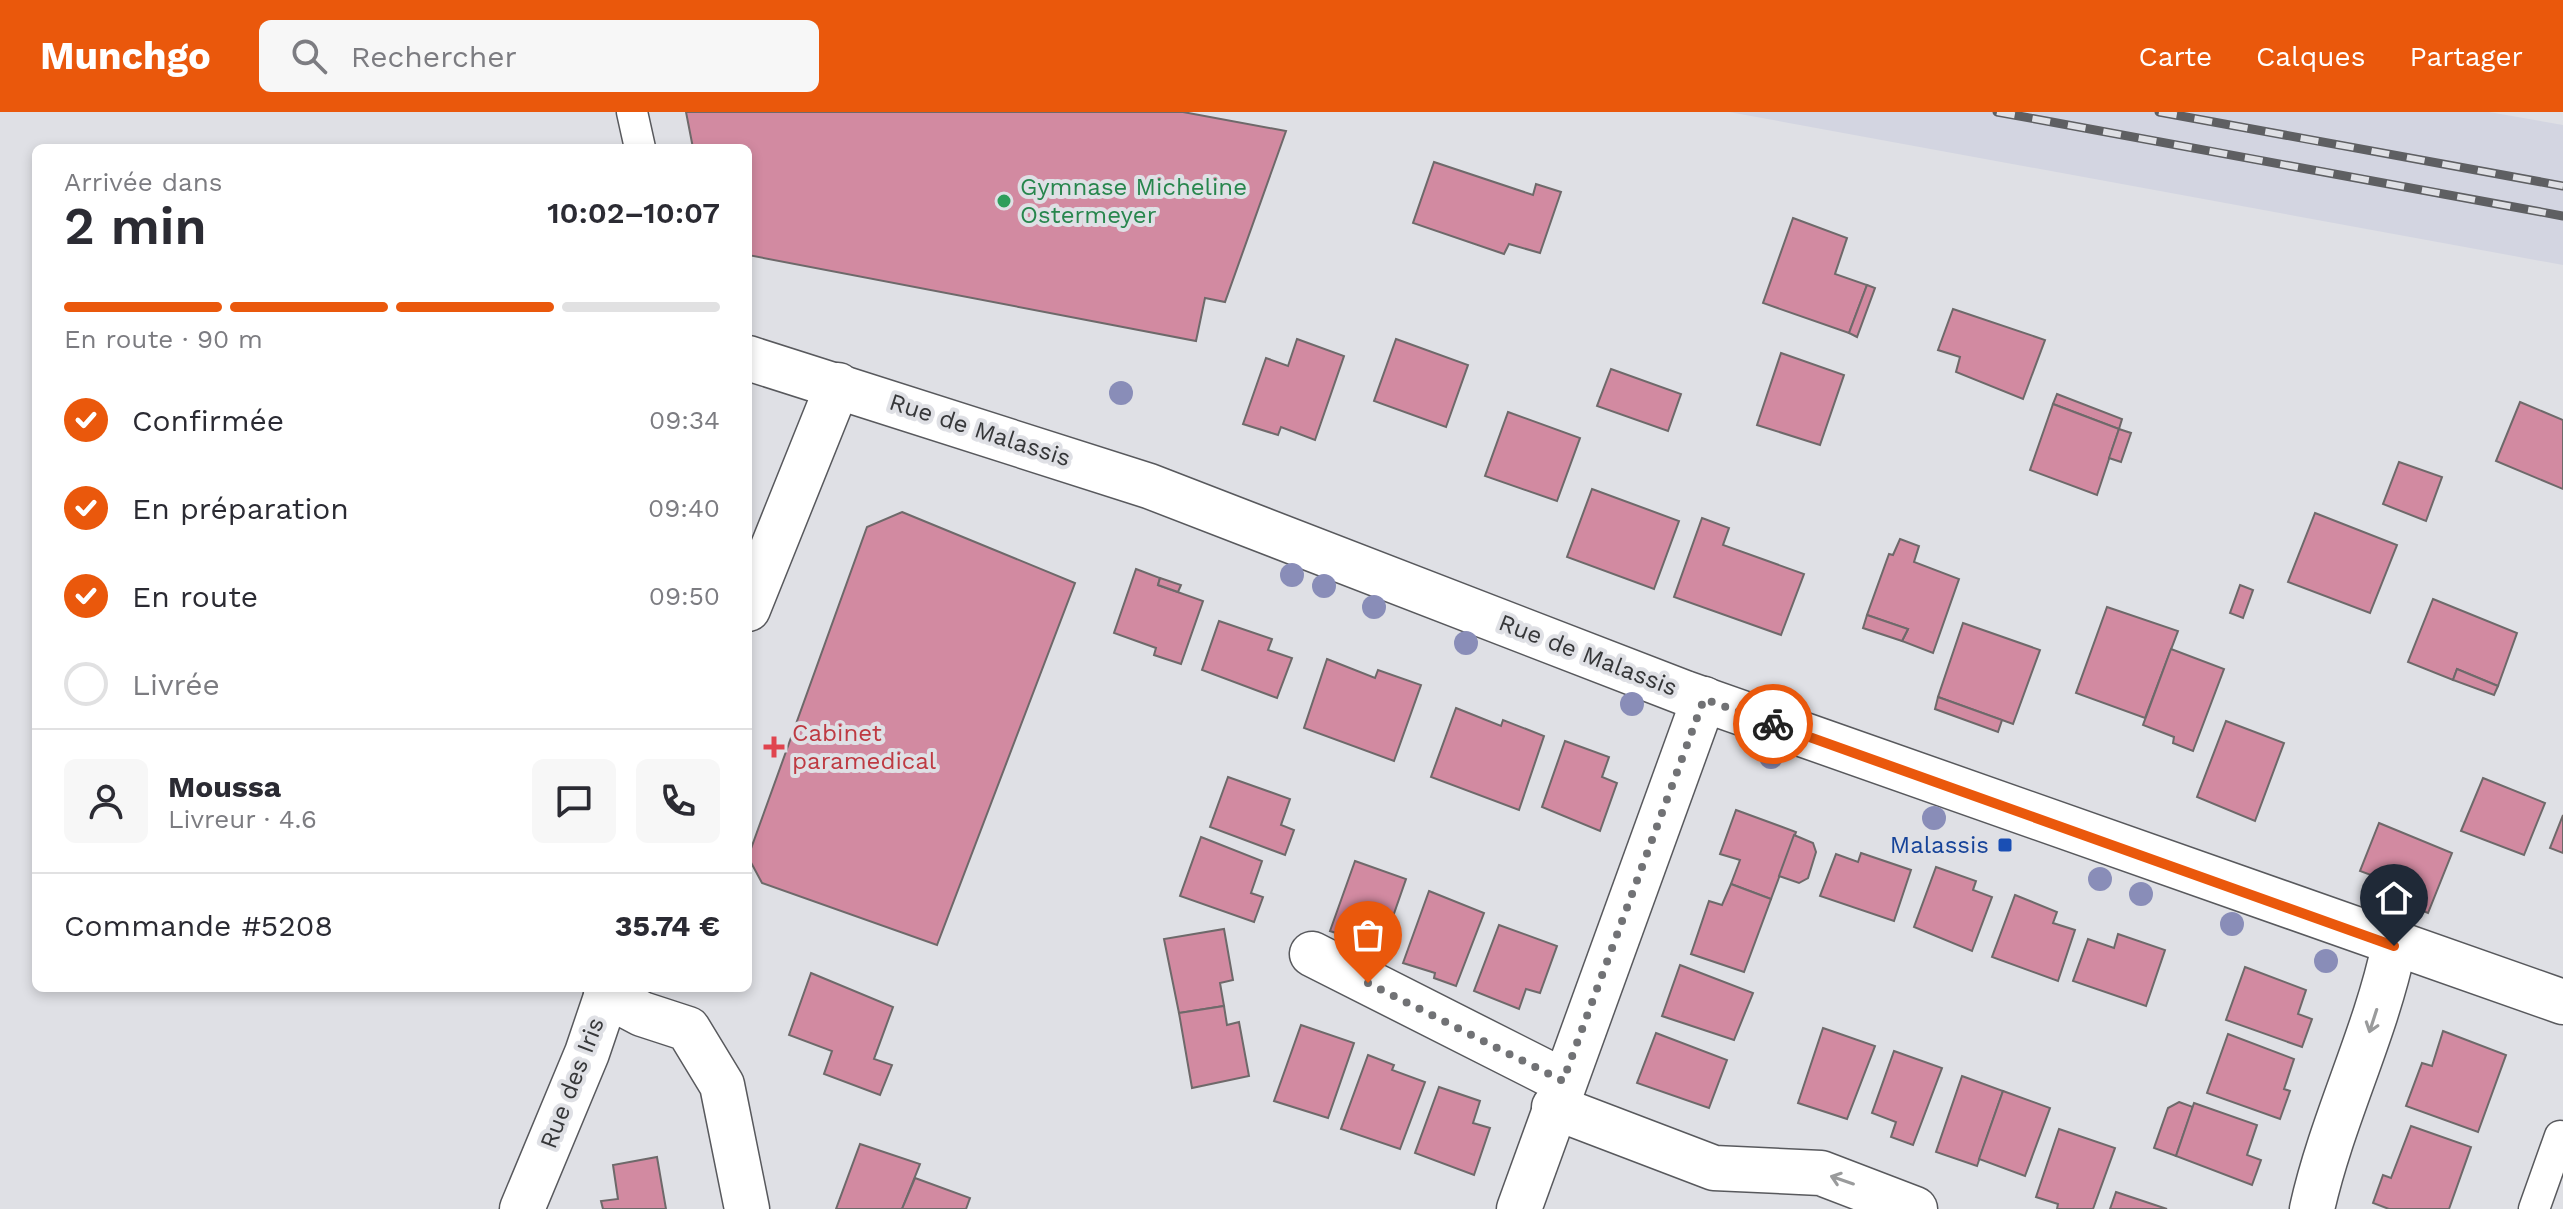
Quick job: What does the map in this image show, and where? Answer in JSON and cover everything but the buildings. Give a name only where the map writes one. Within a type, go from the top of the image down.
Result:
[{"type":"street","name":"Rue de Malassis","points":[[752,359],[1149,486],[1704,699],[2394,946],[2563,1002]]},
{"type":"street","points":[[752,598],[813,438],[838,385]]},
{"type":"street","points":[[1519,1209],[1558,1094],[1704,699]]},
{"type":"street","points":[[2312,1209],[2324,1154],[2360,1060],[2394,946]]},
{"type":"street","points":[[1312,954],[1558,1094],[1714,1168],[1821,1173],[1915,1209]]},
{"type":"street","name":"Rue des Iris","points":[[522,1209],[587,1053],[608,992],[642,1014],[688,1029],[722,1085],[747,1209]]},
{"type":"lane","points":[[632,112],[639,144]]},
{"type":"lane","points":[[2534,1209],[2560,1136],[2563,1137]]},
{"type":"shaded area","points":[[1729,112],[2489,112],[2563,125],[2563,265]]},
{"type":"railway","points":[[1997,112],[2563,216]]},
{"type":"railway","points":[[2159,112],[2563,186]]},
{"type":"way so far","points":[[1368,983],[1563,1081],[1704,699],[1773,724]]},
{"type":"place","name":"Gymnase Micheline Ostermeyer","points":[[1004,201]]},
{"type":"place","name":"Cabinet paramedical","points":[[774,747]]},
{"type":"place","name":"Malassis","points":[[2005,845]]},
{"type":"route","points":[[1773,724],[2394,946]]}]
